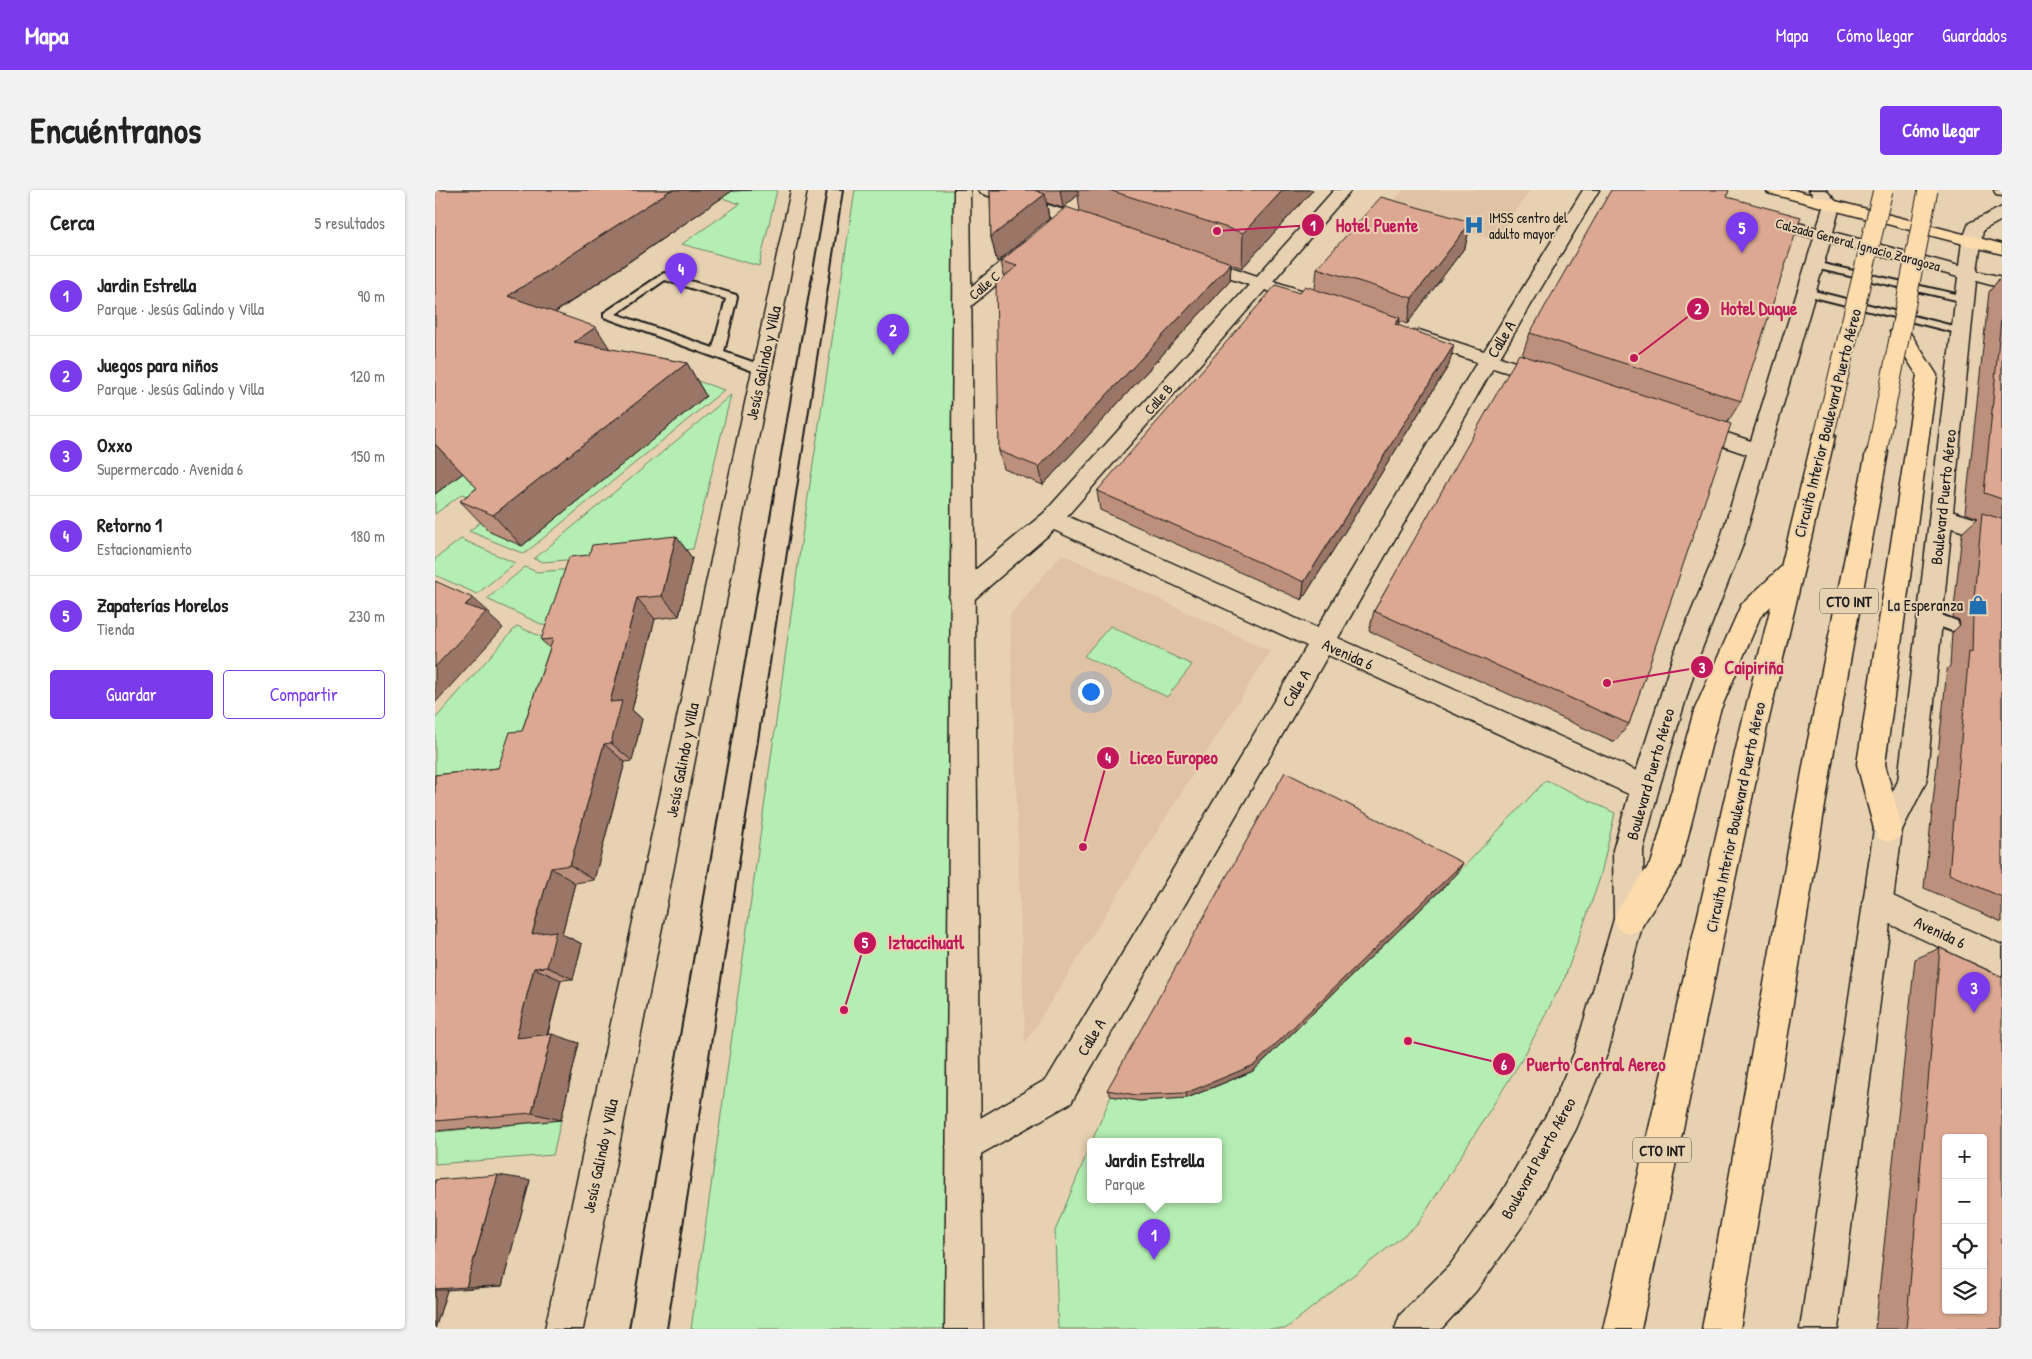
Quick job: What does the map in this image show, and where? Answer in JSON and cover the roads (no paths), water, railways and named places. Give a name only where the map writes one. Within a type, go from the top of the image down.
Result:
[{"type":"main road","name":"Jesús Galindo y Villa","points":[[564,1329],[760,369],[799,190]]},
{"type":"main road","points":[[962,190],[961,596],[964,1329]]},
{"type":"main road","points":[[986,190],[1071,211],[1111,232]]},
{"type":"main road","name":"Calle B","points":[[961,596],[1051,519],[1343,190]]},
{"type":"main road","name":"Calle A","points":[[963,1147],[1059,1091],[1488,360],[1591,190]]},
{"type":"main road","name":"Calzada General Ignacio Zaragoza","points":[[1774,190],[2002,249]]},
{"type":"main road","points":[[1817,190],[1832,206]]},
{"type":"main road","name":"Circuito Interior Boulevard Puerto Aéreo","points":[[1622,1329],[1754,727],[1883,190]]},
{"type":"main road","name":"CTO INT","points":[[1721,1329],[1820,750],[1928,190]]},
{"type":"main road","name":"Boulevard Puerto Aéreo","points":[[1414,1329],[1463,1278],[1515,1205],[1564,1117],[1591,1052],[1629,919],[1628,850],[1645,788],[1685,656],[1730,547],[1832,206]]},
{"type":"main road","name":"Calle C","points":[[963,303],[1071,211]]},
{"type":"main road","points":[[1971,241],[1975,227],[1984,224],[2002,212]]},
{"type":"main road","name":"Calzada General Ignacio Zaragoza","points":[[1749,215],[2002,283]]},
{"type":"main road","name":"Boulevard Puerto Aéreo","points":[[1819,1329],[1887,829],[1912,782],[1941,621],[1941,516],[1971,241]]},
{"type":"main road","points":[[1177,254],[1324,304]]},
{"type":"main road","points":[[1397,329],[1563,385]]},
{"type":"main road","points":[[1887,829],[1871,764],[1900,552],[1927,375],[1900,332]]},
{"type":"main road","points":[[1675,423],[1758,451]]},
{"type":"main road","points":[[1941,516],[2002,536]]},
{"type":"main road","name":"Avenida 6","points":[[1051,519],[1645,788]]},
{"type":"main road","points":[[1629,919],[1665,867],[1707,711],[1750,612],[1792,570]]},
{"type":"main road","name":"Avenida 6","points":[[1877,904],[2002,961]]},
{"type":"street","points":[[648,1329],[835,190]]},
{"type":"lane","points":[[1814,264],[1965,299]]},
{"type":"lane","points":[[718,352],[732,297],[664,276],[608,315],[718,352],[760,369]]},
{"type":"lane","points":[[1806,292],[1961,331]]},
{"type":"place","name":"IMSS centro del adulto mayor","points":[[1474,225]]},
{"type":"place","name":"Hotel Puente","points":[[1217,231]]},
{"type":"place","name":"Zapaterías Morelos","points":[[1742,253]]},
{"type":"place","name":"Retorno 1","points":[[681,294]]},
{"type":"place","name":"Juegos para niños","points":[[893,355]]},
{"type":"place","name":"Hotel Duque","points":[[1634,358]]},
{"type":"place","name":"La Esperanza","points":[[1978,605]]},
{"type":"place","name":"Caipiriña","points":[[1607,683]]},
{"type":"place","name":"Liceo Europeo","points":[[1083,847]]},
{"type":"place","name":"Iztaccihuatl","points":[[844,1010]]},
{"type":"place","name":"Oxxo","points":[[1974,1013]]},
{"type":"place","name":"Puerto Central Aereo","points":[[1408,1041]]},
{"type":"place","name":"Jardin Estrella","points":[[1154,1260]]}]
